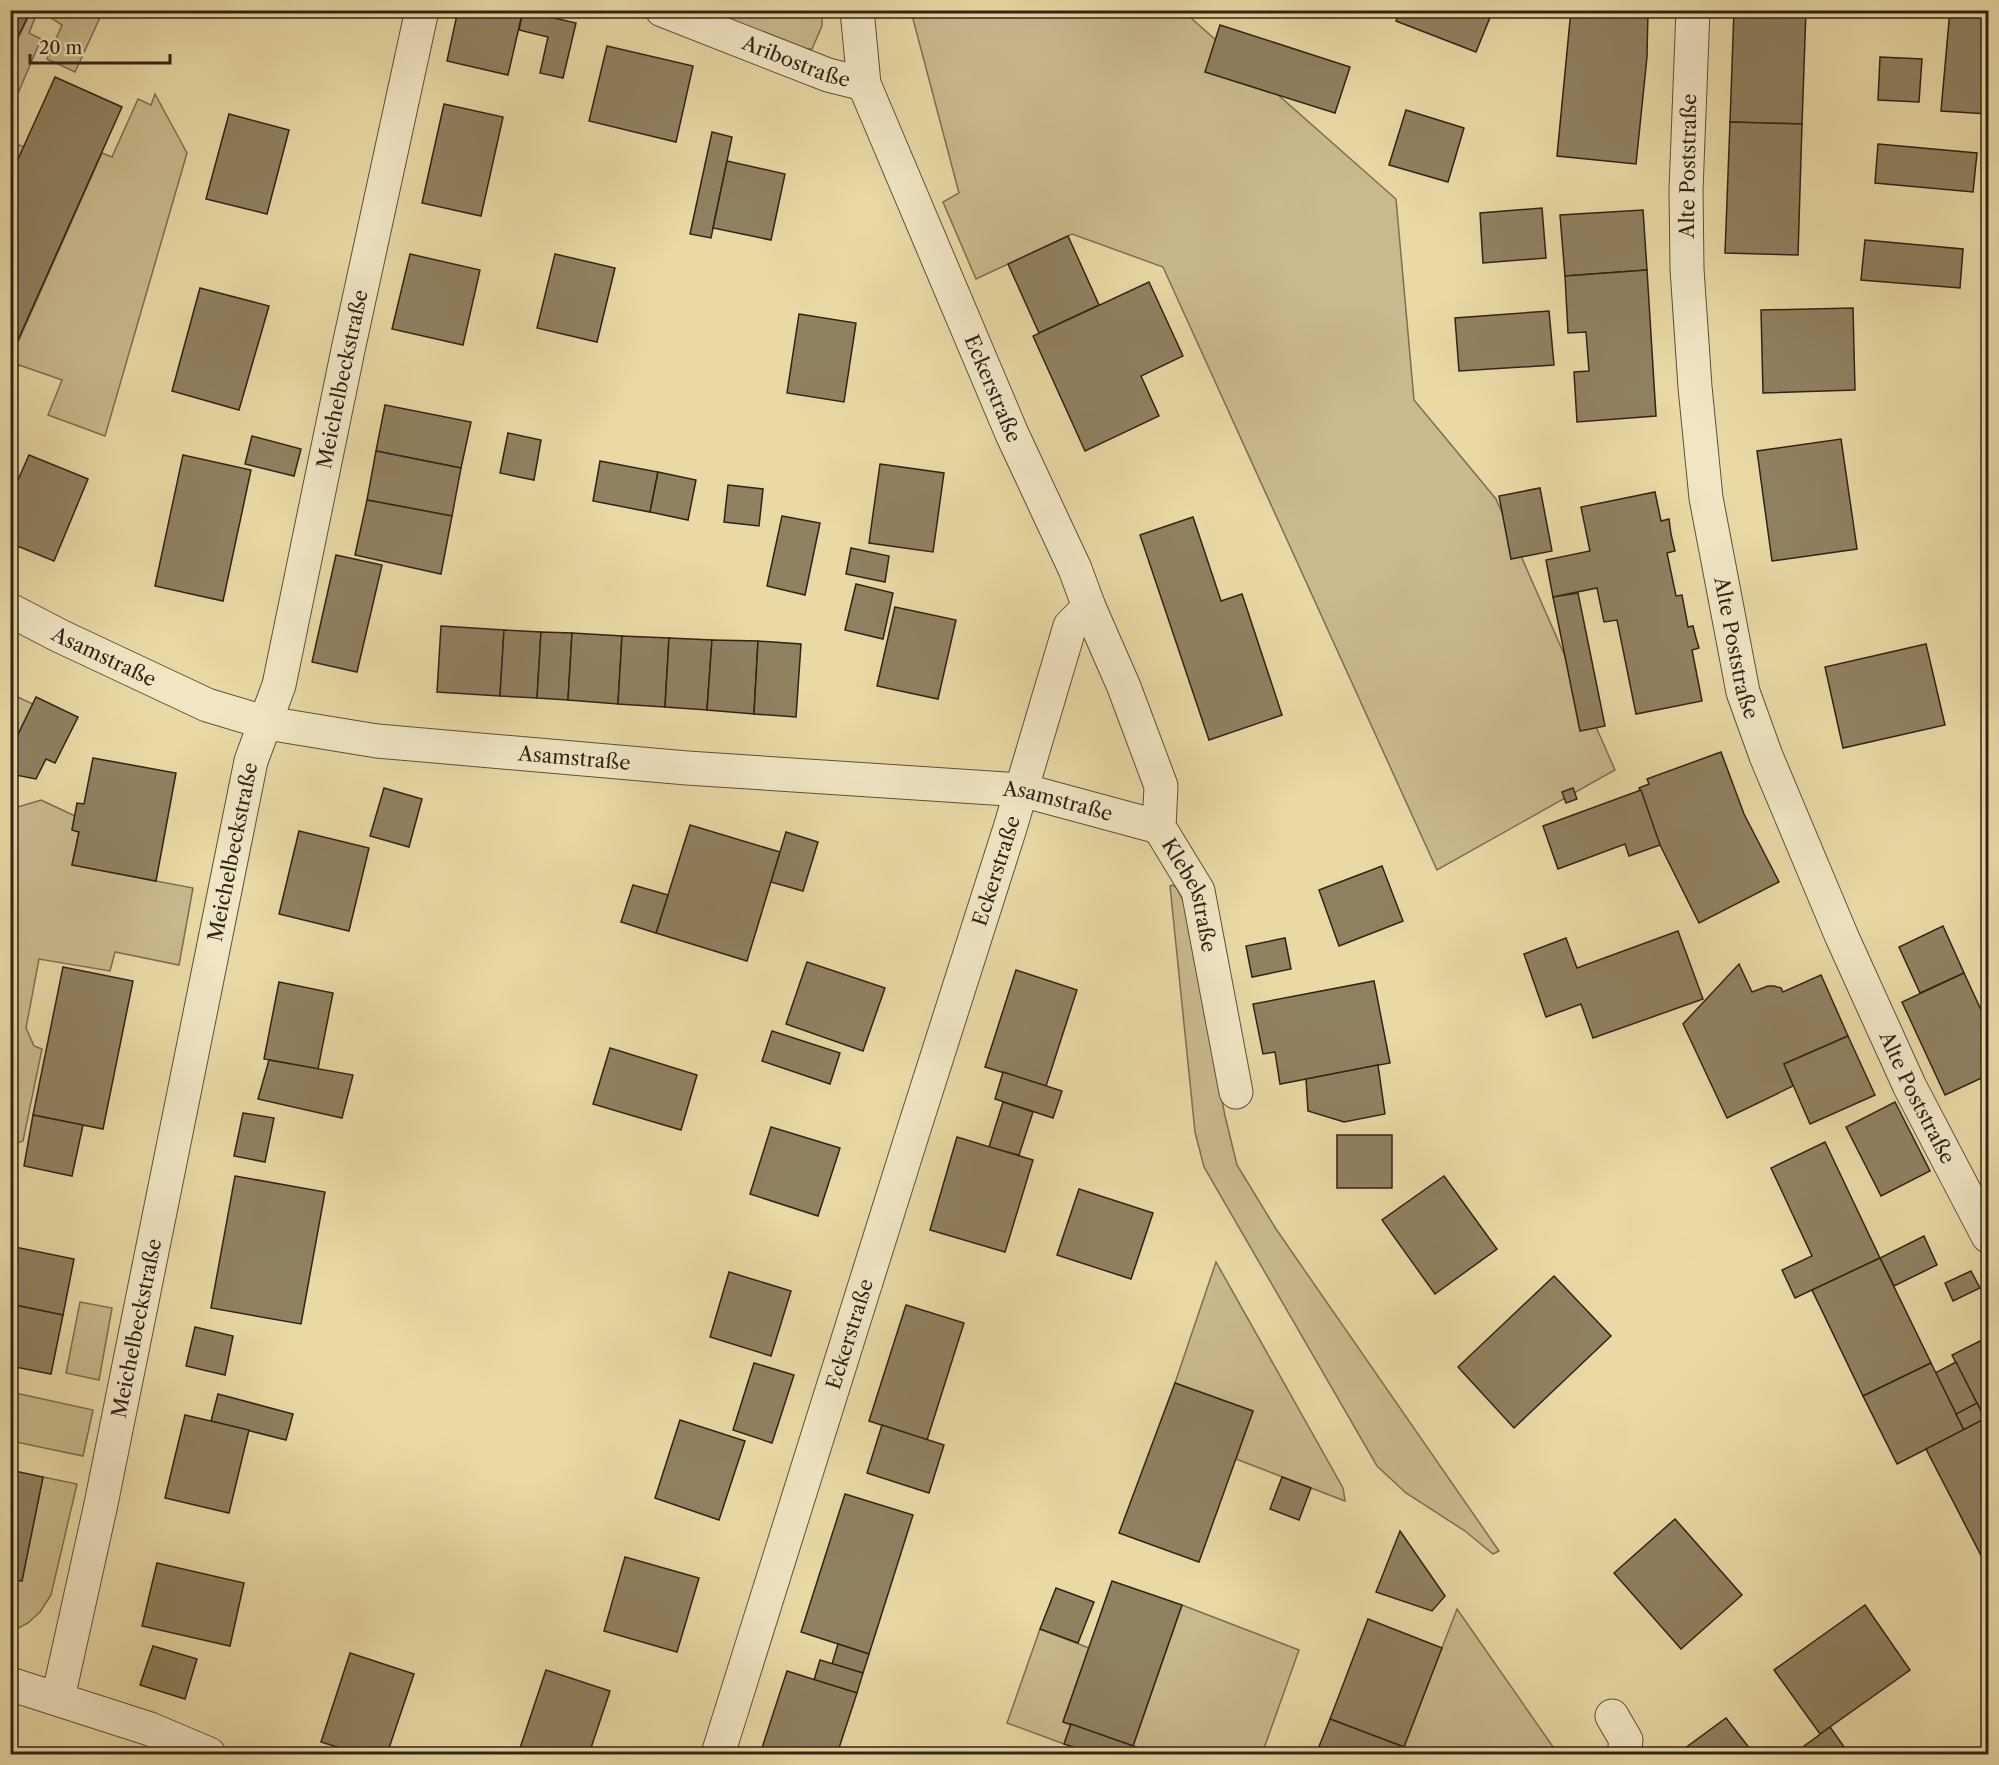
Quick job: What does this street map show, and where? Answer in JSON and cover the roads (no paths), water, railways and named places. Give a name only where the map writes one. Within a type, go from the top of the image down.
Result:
[{"type":"street","name":"Meichelbeckstraße","points":[[58,1698],[101,1504],[251,762],[279,685],[348,350],[422,10]]},
{"type":"street","name":"Aribostraße","points":[[662,10],[828,75],[864,84]]},
{"type":"street","name":"Eckerstraße","points":[[718,1755],[1022,790],[1070,626],[1089,607],[1075,569],[1012,434],[915,207],[883,124],[864,84],[857,10]]},
{"type":"street","name":"Alte Poststraße","points":[[1693,10],[1686,190],[1687,269],[1694,375],[1706,498],[1743,692],[1766,756],[1847,948],[1910,1087],[1989,1236]]},
{"type":"street","name":"Klebelstraße","points":[[1089,607],[1124,687],[1161,786],[1159,827],[1198,891],[1236,1092]]},
{"type":"street","name":"Asamstraße","points":[[10,609],[60,636],[207,705],[267,723],[377,741],[687,768],[1022,790],[1159,827]]},
{"type":"street","points":[[10,1684],[150,1729],[209,1755]]},
{"type":"street","points":[[1612,1716],[1626,1740],[1624,1755]]}]
